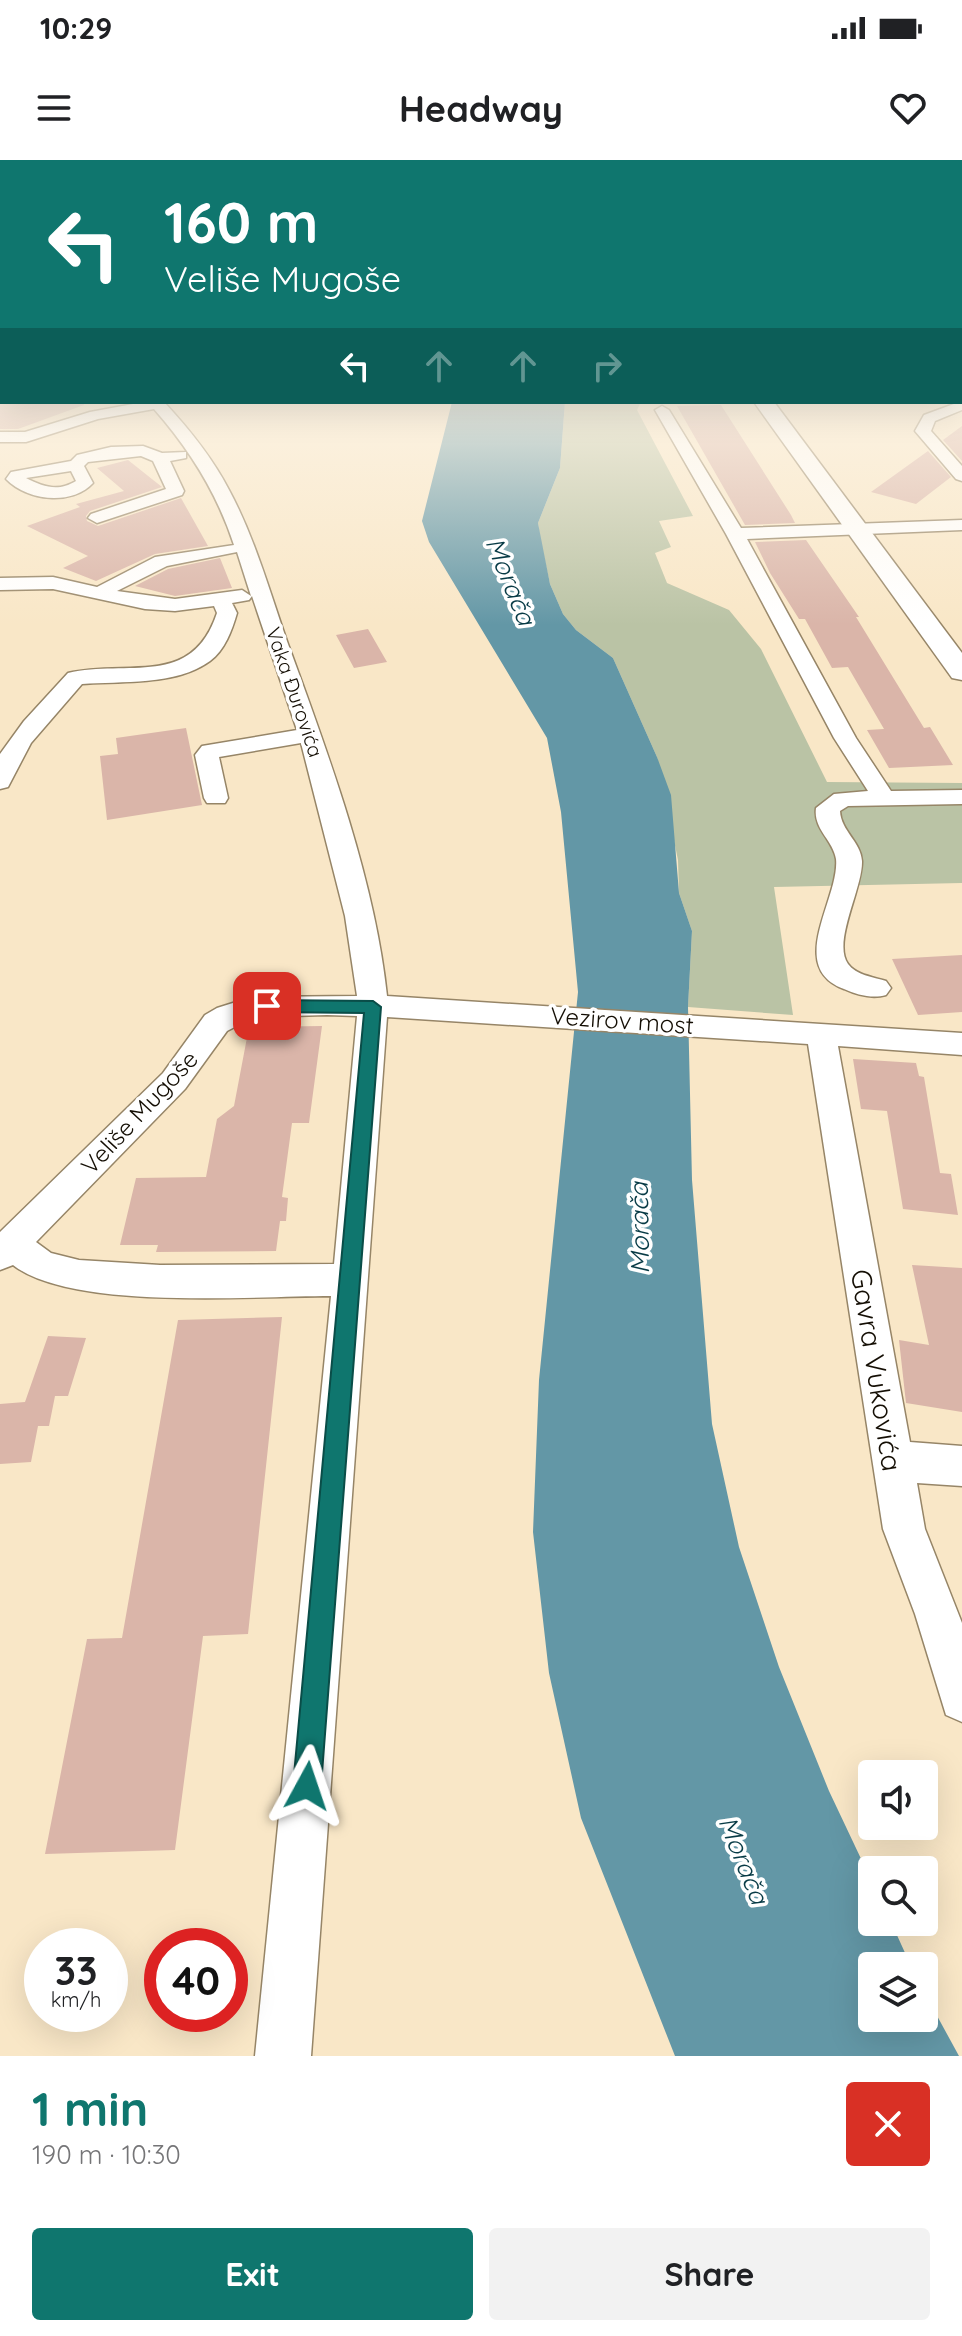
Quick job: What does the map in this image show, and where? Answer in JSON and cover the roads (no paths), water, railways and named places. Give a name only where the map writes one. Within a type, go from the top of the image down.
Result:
[{"type":"main road","points":[[802,447],[962,634]]},
{"type":"main road","points":[[814,447],[962,672]]},
{"type":"street","name":"Vaka Đurovića","points":[[194,447],[221,490],[321,767],[359,916],[373,1007],[283,2056]]},
{"type":"street","points":[[684,447],[735,534],[845,738],[884,798]]},
{"type":"street","points":[[938,447],[961,473]]},
{"type":"street","points":[[76,465],[77,461],[91,455],[123,451],[143,451],[160,458],[199,453]]},
{"type":"street","points":[[97,518],[176,491],[160,458]]},
{"type":"street","points":[[735,534],[962,525]]},
{"type":"street","points":[[99,593],[162,561],[230,549]]},
{"type":"street","points":[[0,584],[53,583],[145,603],[175,605],[261,594]]},
{"type":"street","points":[[0,782],[2,773],[26,734],[76,678],[175,668],[201,658],[219,636],[227,613],[220,599]]},
{"type":"street","points":[[216,798],[207,755],[210,751],[309,735]]},
{"type":"street","points":[[876,988],[859,985],[841,975],[830,957],[831,928],[849,865],[843,843],[826,816],[828,808],[843,799],[962,797]]},
{"type":"street","name":"Veliše Mugoše","points":[[351,1280],[160,1281],[79,1276],[41,1266],[6,1249],[174,1081],[207,1034],[228,1015],[267,1006],[445,1008]]},
{"type":"street","name":"Vezirov most","points":[[445,1008],[962,1044]]},
{"type":"street","name":"Gavra Vukovića","points":[[810,1032],[904,1529],[937,1614],[962,1699]]},
{"type":"street","points":[[891,1461],[962,1466]]},
{"type":"water","name":"Morača","points":[[441,447],[562,447],[560,468],[538,523],[550,584],[563,614],[576,630],[613,658],[671,795],[679,893],[692,931],[688,1007],[692,1180],[712,1424],[739,1547],[779,1667],[829,1791],[860,1856],[858,1936],[897,1936],[905,1952],[858,1952],[858,2032],[938,2032],[938,2018],[959,2056],[675,2056],[581,1818],[549,1673],[533,1532],[539,1380],[578,992],[561,812],[547,738],[429,542],[422,521]]}]
